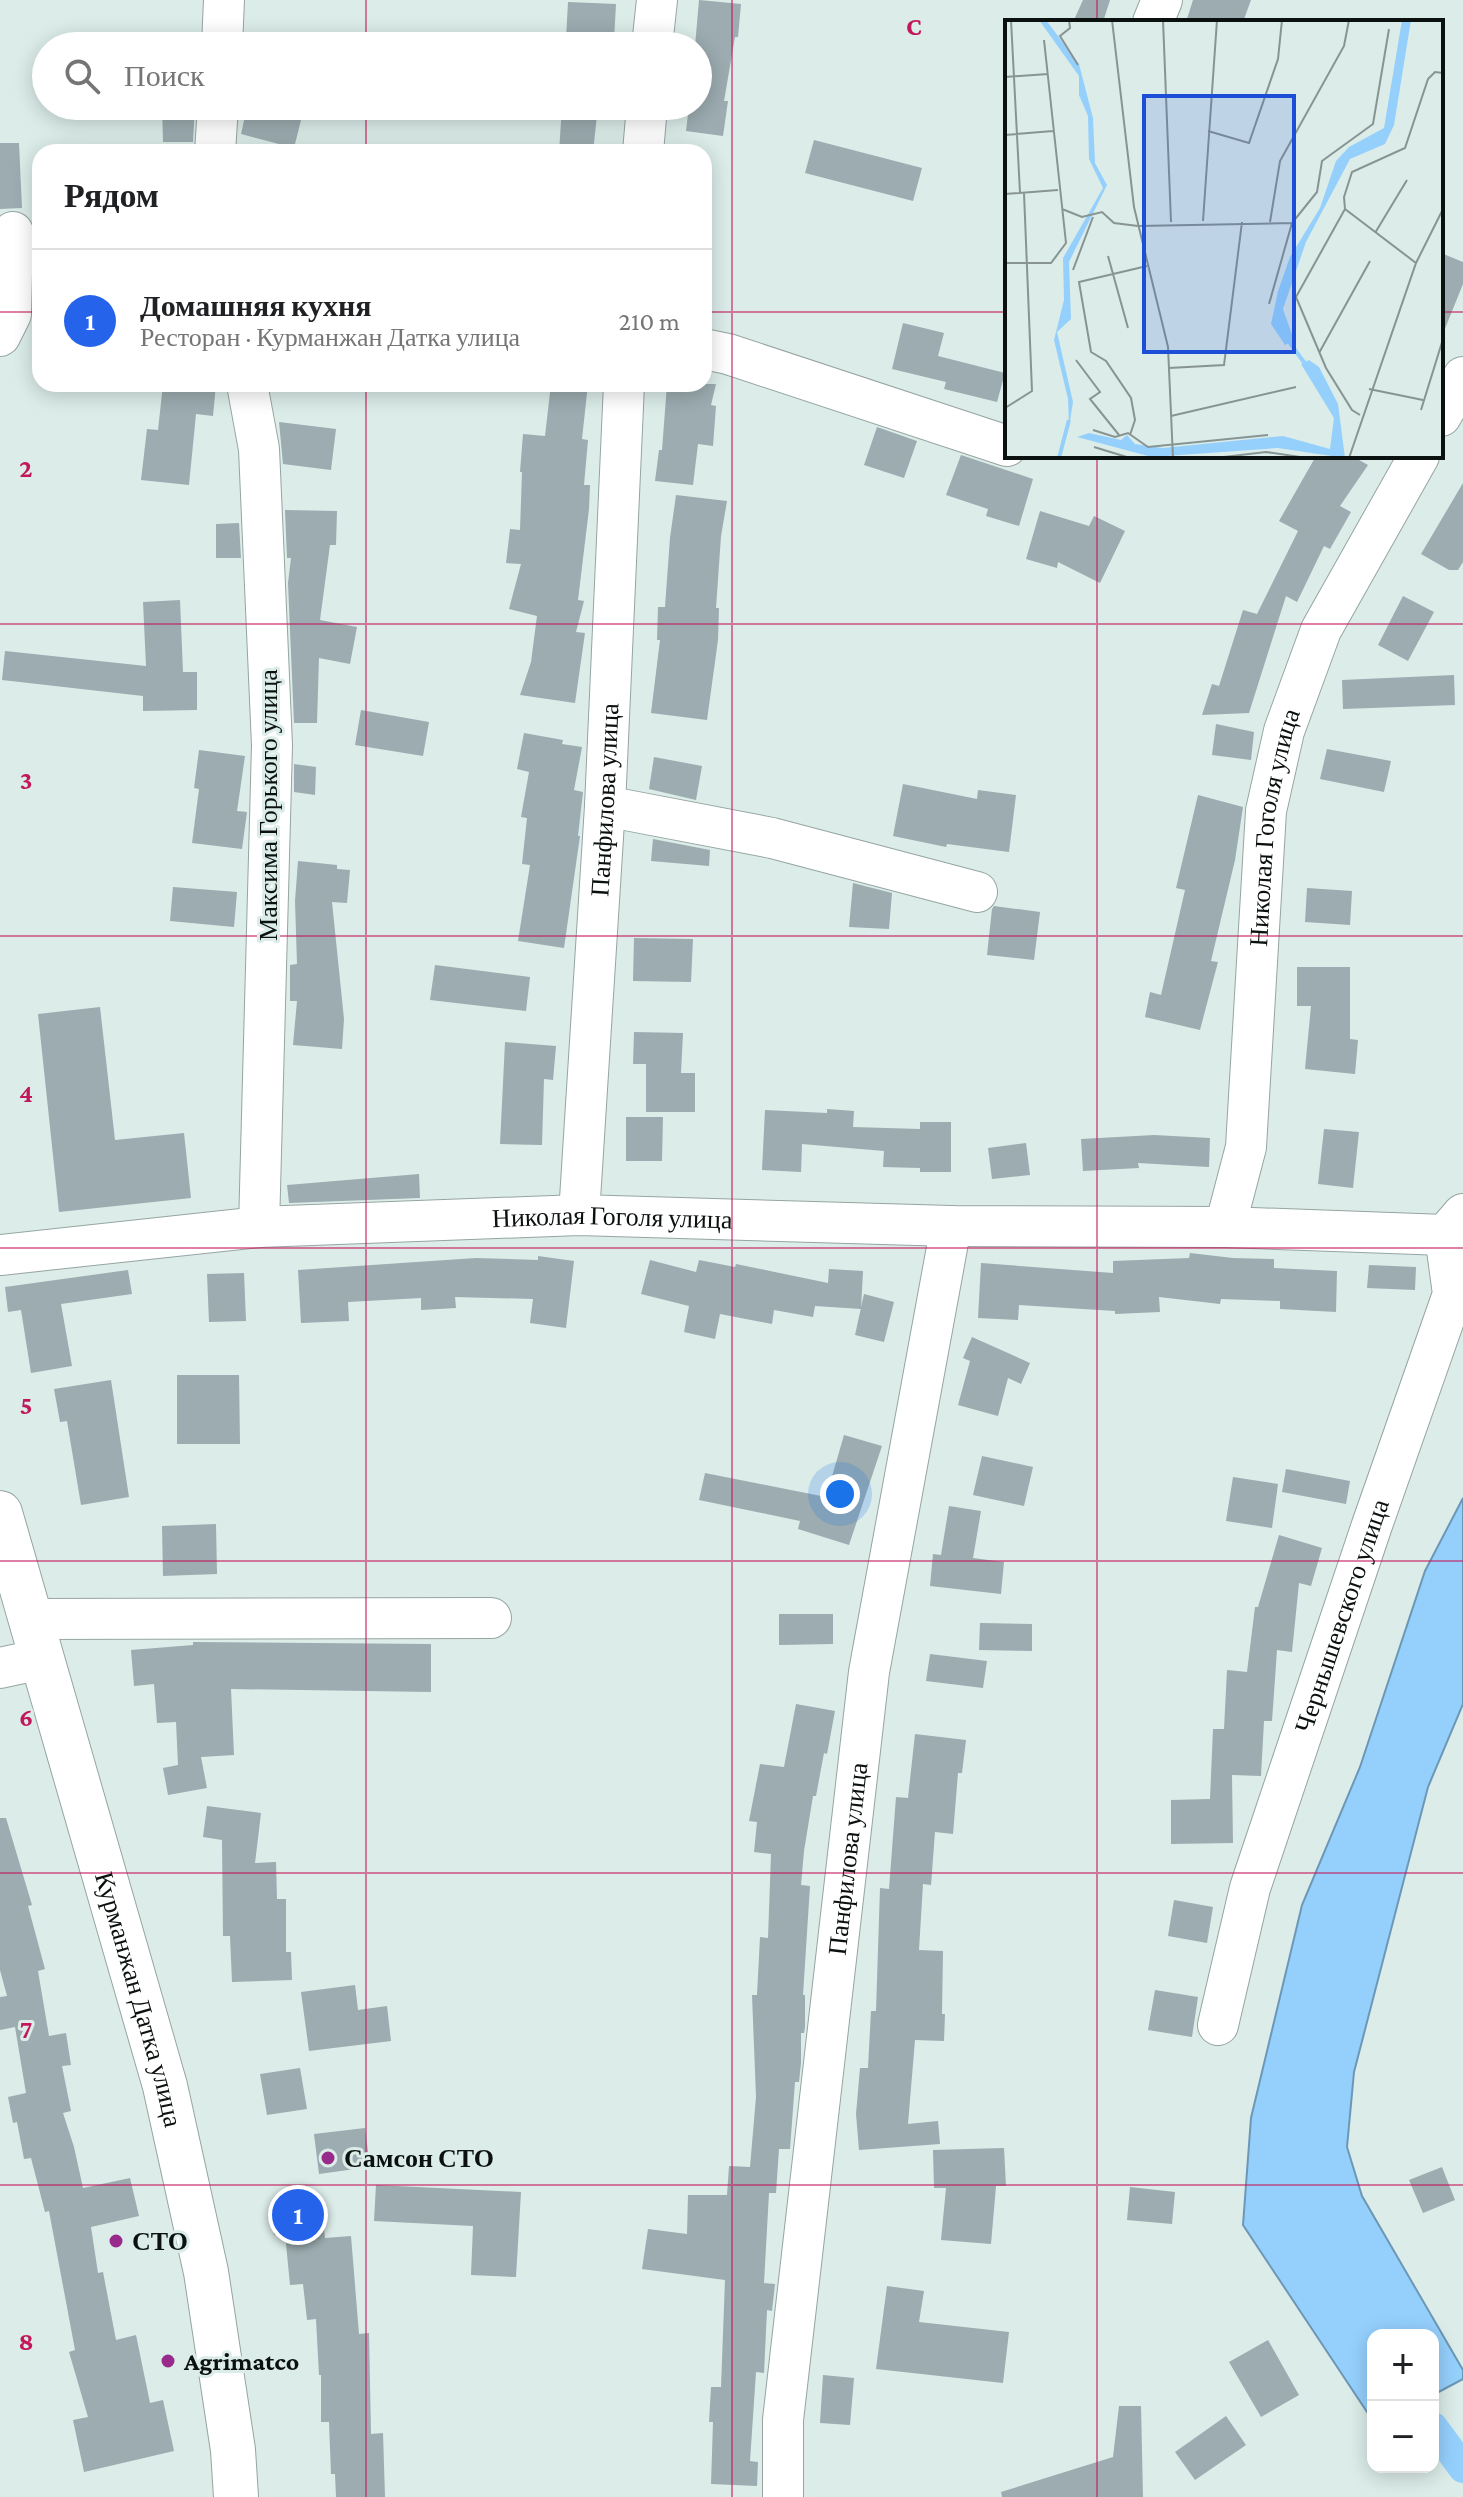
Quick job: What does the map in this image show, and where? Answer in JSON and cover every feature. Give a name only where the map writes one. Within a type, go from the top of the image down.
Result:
[{"type":"main road","name":"Курманжан Датка улица","points":[[0,1513],[24,1649],[165,2086],[206,2272],[233,2450],[236,2497]]},
{"type":"street","points":[[223,32],[224,0]]},
{"type":"street","points":[[654,32],[657,0]]},
{"type":"street","points":[[1154,20],[1162,0]]},
{"type":"street","points":[[216,144],[217,120]]},
{"type":"street","points":[[644,144],[646,120]]},
{"type":"street","points":[[0,336],[11,314],[13,232]]},
{"type":"street","points":[[712,351],[1005,445]]},
{"type":"street","points":[[1443,412],[1463,377]]},
{"type":"street","name":"Максима Горького улица","points":[[248,392],[259,449],[272,745],[259,1227]]},
{"type":"street","name":"Панфилова улица","points":[[579,1215],[605,806],[624,392]]},
{"type":"street","name":"Николая Гоголя улица","points":[[1225,1227],[1246,1147],[1266,811],[1284,731],[1321,630],[1418,458]]},
{"type":"street","points":[[605,806],[772,838],[977,892]]},
{"type":"street","name":"Николая Гоголя улица","points":[[0,1255],[259,1227],[579,1215],[951,1226],[1454,1224]]},
{"type":"street","name":"Чернышевского улица","points":[[1218,2025],[1250,1888],[1453,1294],[1454,1224]]},
{"type":"street","name":"Панфилова улица","points":[[783,2497],[783,2420],[869,1672],[951,1226]]},
{"type":"street","points":[[24,1649],[491,1618]]},
{"type":"water","points":[[1463,1498],[1463,1704],[1428,1787],[1354,2072],[1347,2147],[1362,2196],[1463,2370],[1463,2379],[1439,2392],[1439,2329],[1367,2329],[1367,2412],[1243,2225],[1251,2118],[1302,1905],[1360,1767],[1425,1571]]},
{"type":"building","points":[[699,0],[741,4],[738,37],[735,37],[724,101],[728,101],[723,136],[686,131],[687,120],[712,120],[712,32],[696,32]]},
{"type":"building","points":[[1083,0],[1110,0],[1104,20],[1074,20]]},
{"type":"building","points":[[1193,0],[1251,0],[1244,20],[1187,20]]},
{"type":"building","points":[[568,2],[616,4],[614,32],[566,32]]},
{"type":"building","points":[[162,120],[194,120],[193,142],[163,142]]},
{"type":"building","points":[[244,120],[301,120],[295,144],[279,144],[241,134]]},
{"type":"building","points":[[561,120],[596,120],[594,144],[560,144]]},
{"type":"building","points":[[814,140],[922,168],[913,201],[805,173]]},
{"type":"building","points":[[0,143],[19,143],[22,208],[0,209]]},
{"type":"building","points":[[1443,254],[1463,262],[1463,284],[1443,334]]},
{"type":"building","points":[[903,323],[944,333],[938,356],[1005,373],[997,402],[944,389],[946,382],[892,369]]},
{"type":"building","points":[[712,384],[716,384],[711,405],[716,406],[713,446],[698,444],[693,485],[655,481],[659,450],[662,450],[666,392],[712,392]]},
{"type":"building","points":[[162,392],[215,392],[213,416],[196,414],[189,485],[141,480],[147,429],[158,430]]},
{"type":"building","points":[[550,392],[587,392],[582,439],[588,440],[584,485],[590,485],[589,509],[578,600],[584,601],[576,632],[585,633],[575,703],[520,695],[531,662],[537,616],[509,609],[521,564],[506,563],[510,529],[520,530],[523,434],[545,436]]},
{"type":"building","points":[[279,422],[336,429],[331,470],[283,464]]},
{"type":"building","points":[[877,427],[917,441],[904,478],[864,465]]},
{"type":"building","points":[[961,455],[1033,479],[1019,526],[986,516],[988,509],[946,495]]},
{"type":"building","points":[[1315,458],[1356,458],[1368,465],[1340,506],[1351,512],[1330,549],[1324,546],[1297,602],[1286,596],[1249,713],[1202,715],[1212,684],[1219,686],[1243,610],[1257,614],[1298,531],[1279,521]]},
{"type":"building","points":[[1463,483],[1463,562],[1458,570],[1449,570],[1421,554]]},
{"type":"building","points":[[676,495],[727,501],[716,608],[719,608],[718,640],[707,720],[651,713],[660,640],[657,640],[658,607],[665,607]]},
{"type":"building","points":[[285,510],[337,511],[336,545],[330,545],[320,620],[357,627],[350,664],[319,658],[317,723],[294,723],[288,583],[291,558],[287,558]]},
{"type":"building","points":[[1040,511],[1089,526],[1094,516],[1125,531],[1100,583],[1058,562],[1057,568],[1026,559]]},
{"type":"building","points":[[239,523],[241,558],[216,558],[216,524]]},
{"type":"building","points":[[1403,596],[1434,612],[1408,661],[1378,645]]},
{"type":"building","points":[[180,600],[183,672],[197,672],[197,710],[143,711],[143,696],[2,680],[5,651],[146,666],[143,602]]},
{"type":"building","points":[[1454,675],[1455,705],[1343,709],[1342,680]]},
{"type":"building","points":[[361,710],[429,722],[423,756],[355,745]]},
{"type":"building","points":[[1216,724],[1254,732],[1251,760],[1212,755]]},
{"type":"building","points":[[524,733],[582,747],[574,790],[583,792],[580,836],[564,948],[518,941],[530,865],[522,864],[527,818],[521,817],[529,772],[517,769]]},
{"type":"building","points":[[1327,749],[1391,761],[1384,792],[1320,779]]},
{"type":"building","points":[[199,750],[245,756],[237,811],[247,812],[242,849],[192,843],[199,789],[194,788]]},
{"type":"building","points":[[654,757],[702,766],[696,800],[649,789]]},
{"type":"building","points":[[294,764],[316,767],[315,795],[294,792]]},
{"type":"building","points":[[903,784],[977,799],[978,790],[1016,795],[1009,852],[947,844],[946,847],[893,836]]},
{"type":"building","points":[[1198,795],[1243,807],[1235,860],[1211,961],[1218,962],[1200,1030],[1145,1017],[1150,992],[1161,995],[1185,890],[1176,888]]},
{"type":"building","points":[[653,839],[710,850],[709,866],[651,861]]},
{"type":"building","points":[[298,861],[337,865],[337,869],[350,870],[347,903],[332,902],[344,1019],[342,1049],[293,1045],[297,1001],[290,1001],[290,965],[297,964],[295,901]]},
{"type":"building","points":[[853,883],[892,893],[889,929],[849,927]]},
{"type":"building","points":[[173,887],[237,892],[234,927],[170,921]]},
{"type":"building","points":[[1307,888],[1352,891],[1350,925],[1305,922]]},
{"type":"building","points":[[994,906],[1040,912],[1034,960],[987,955]]},
{"type":"building","points":[[634,938],[693,939],[691,982],[633,981]]},
{"type":"building","points":[[435,965],[530,977],[526,1011],[430,1000]]},
{"type":"building","points":[[1297,967],[1350,967],[1350,1039],[1358,1040],[1355,1074],[1305,1069],[1311,1006],[1297,1006]]},
{"type":"building","points":[[100,1007],[115,1140],[184,1133],[191,1198],[59,1212],[38,1014]]},
{"type":"building","points":[[634,1032],[683,1033],[681,1073],[695,1073],[695,1112],[646,1112],[646,1064],[633,1064]]},
{"type":"building","points":[[505,1042],[556,1046],[553,1080],[544,1079],[542,1145],[500,1144]]},
{"type":"building","points":[[827,1109],[854,1111],[853,1127],[920,1129],[920,1122],[951,1122],[951,1172],[883,1167],[884,1151],[802,1144],[801,1172],[762,1170],[765,1110],[827,1113]]},
{"type":"building","points":[[626,1117],[663,1117],[662,1161],[626,1161]]},
{"type":"building","points":[[1324,1129],[1359,1132],[1353,1188],[1318,1184]]},
{"type":"building","points":[[1154,1135],[1210,1138],[1209,1167],[1138,1163],[1139,1168],[1083,1171],[1081,1139]]},
{"type":"building","points":[[1026,1143],[1030,1175],[992,1179],[988,1148]]},
{"type":"building","points":[[419,1174],[420,1198],[289,1203],[287,1185]]},
{"type":"building","points":[[1190,1253],[1274,1259],[1274,1268],[1337,1271],[1336,1312],[1280,1309],[1280,1301],[1221,1299],[1220,1304],[1159,1297],[1160,1312],[1115,1314],[1115,1311],[1019,1305],[1018,1320],[978,1318],[981,1263],[1113,1273],[1113,1261],[1189,1258]]},
{"type":"building","points":[[538,1256],[574,1261],[566,1328],[530,1323],[533,1299],[455,1297],[456,1308],[421,1310],[421,1298],[348,1302],[349,1321],[301,1323],[298,1270],[476,1258],[538,1260]]},
{"type":"building","points":[[650,1260],[696,1272],[699,1260],[735,1267],[736,1264],[828,1283],[829,1269],[863,1271],[861,1309],[815,1306],[813,1317],[774,1310],[772,1324],[720,1314],[715,1339],[684,1332],[689,1306],[641,1294]]},
{"type":"building","points":[[1369,1265],[1416,1267],[1415,1290],[1367,1288]]},
{"type":"building","points":[[128,1270],[132,1294],[61,1304],[72,1366],[31,1373],[21,1310],[8,1312],[5,1287]]},
{"type":"building","points":[[244,1273],[246,1321],[209,1322],[207,1274]]},
{"type":"building","points":[[864,1294],[894,1302],[884,1342],[855,1335]]},
{"type":"building","points":[[972,1337],[1030,1363],[1021,1384],[1008,1378],[998,1416],[958,1405],[970,1361],[963,1358]]},
{"type":"building","points":[[177,1375],[239,1375],[240,1444],[177,1444]]},
{"type":"building","points":[[111,1380],[129,1497],[81,1505],[67,1421],[60,1422],[54,1389]]},
{"type":"building","points":[[844,1435],[882,1446],[849,1545],[798,1529],[800,1521],[699,1500],[705,1473],[826,1497]]},
{"type":"building","points":[[982,1456],[1033,1467],[1024,1506],[973,1495]]},
{"type":"building","points":[[1286,1469],[1350,1481],[1346,1504],[1282,1492]]},
{"type":"building","points":[[1233,1477],[1278,1484],[1272,1528],[1226,1521]]},
{"type":"building","points":[[949,1506],[981,1511],[973,1558],[1004,1562],[1001,1594],[930,1586],[933,1554],[941,1555]]},
{"type":"building","points":[[216,1524],[217,1574],[163,1576],[162,1526]]},
{"type":"building","points":[[1279,1535],[1322,1548],[1311,1586],[1299,1583],[1292,1652],[1277,1650],[1272,1721],[1264,1721],[1261,1776],[1232,1775],[1233,1843],[1171,1844],[1171,1800],[1210,1799],[1213,1729],[1224,1729],[1227,1670],[1247,1672],[1255,1607],[1258,1607]]},
{"type":"building","points":[[779,1614],[833,1614],[833,1644],[779,1645]]},
{"type":"building","points":[[980,1623],[1032,1624],[1032,1651],[979,1650]]},
{"type":"building","points":[[193,1642],[431,1644],[431,1692],[231,1689],[234,1755],[201,1757],[207,1788],[168,1795],[163,1768],[178,1765],[176,1722],[157,1723],[154,1684],[134,1686],[131,1650],[193,1645]]},
{"type":"building","points":[[930,1654],[987,1661],[983,1688],[926,1681]]},
{"type":"building","points":[[796,1704],[835,1711],[827,1754],[824,1753],[816,1796],[813,1796],[804,1851],[801,1885],[810,1886],[803,1995],[805,2027],[804,2033],[801,2033],[801,2063],[799,2082],[795,2082],[790,2149],[779,2149],[776,2193],[769,2193],[764,2283],[775,2284],[772,2311],[767,2310],[764,2373],[756,2372],[750,2461],[758,2462],[757,2486],[711,2484],[711,2387],[721,2387],[725,2280],[642,2269],[648,2229],[687,2234],[688,2195],[727,2195],[729,2166],[750,2167],[756,2097],[752,1995],[757,1995],[760,1937],[768,1938],[771,1854],[754,1852],[757,1822],[749,1821],[760,1764],[784,1767]]},
{"type":"building","points":[[915,1734],[966,1740],[962,1773],[958,1773],[953,1834],[935,1832],[931,1885],[923,1884],[919,1950],[943,1951],[944,2041],[915,2040],[908,2124],[938,2121],[940,2144],[859,2150],[856,2114],[860,2068],[868,2068],[871,2011],[876,2011],[880,1888],[889,1889],[896,1797],[908,1798]]},
{"type":"building","points":[[207,1806],[261,1813],[255,1863],[276,1862],[277,1899],[286,1899],[286,1952],[291,1952],[292,1980],[232,1982],[230,1936],[223,1936],[222,1840],[203,1837]]},
{"type":"building","points":[[0,1818],[6,1818],[32,1905],[28,1906],[45,1969],[38,1971],[49,2036],[66,2033],[71,2065],[62,2066],[71,2111],[63,2113],[83,2188],[130,2178],[139,2216],[91,2227],[98,2273],[103,2272],[116,2340],[136,2335],[150,2403],[163,2400],[174,2451],[84,2472],[73,2420],[88,2417],[69,2352],[75,2350],[49,2211],[45,2212],[31,2158],[24,2159],[17,2122],[13,2123],[8,2097],[26,2093],[15,2027],[0,2030],[0,1997],[7,1996],[0,1970]]},
{"type":"building","points":[[1174,1900],[1213,1907],[1207,1943],[1168,1936]]},
{"type":"building","points":[[355,1985],[358,2010],[387,2006],[391,2041],[309,2051],[301,1992]]},
{"type":"building","points":[[1155,1990],[1198,1997],[1192,2037],[1148,2030]]},
{"type":"building","points":[[300,2068],[307,2109],[267,2115],[260,2074]]},
{"type":"building","points":[[365,2128],[370,2167],[319,2174],[314,2134]]},
{"type":"building","points":[[1004,2148],[1006,2186],[996,2186],[991,2244],[941,2240],[946,2188],[934,2188],[933,2150]]},
{"type":"building","points":[[1442,2167],[1455,2200],[1423,2213],[1409,2180]]},
{"type":"building","points":[[376,2185],[521,2192],[516,2277],[471,2275],[473,2226],[374,2221]]},
{"type":"building","points":[[1130,2187],[1175,2192],[1172,2224],[1127,2220]]},
{"type":"building","points":[[321,2199],[325,2238],[351,2236],[359,2334],[369,2333],[371,2434],[383,2433],[385,2497],[336,2497],[335,2474],[331,2474],[329,2422],[321,2422],[316,2319],[307,2320],[303,2284],[290,2285],[285,2234],[274,2235],[271,2205]]},
{"type":"building","points":[[887,2286],[924,2291],[919,2322],[1009,2332],[1003,2383],[876,2369]]},
{"type":"building","points":[[1268,2340],[1299,2395],[1261,2417],[1229,2362]]},
{"type":"building","points":[[823,2375],[854,2378],[850,2425],[820,2423]]},
{"type":"building","points":[[1119,2406],[1141,2406],[1143,2497],[1002,2497],[1001,2492],[1113,2457]]},
{"type":"building","points":[[1226,2416],[1246,2445],[1195,2480],[1175,2452]]},
{"type":"waterway","points":[[1439,2435],[1463,2468]]},
{"type":"place","name":"Самсон СТО","points":[[328,2158]]},
{"type":"place","name":"Домашняя кухня","points":[[298,2215]]},
{"type":"place","name":"СТО","points":[[116,2241]]},
{"type":"place","name":"Agrimatco","points":[[168,2361]]}]
